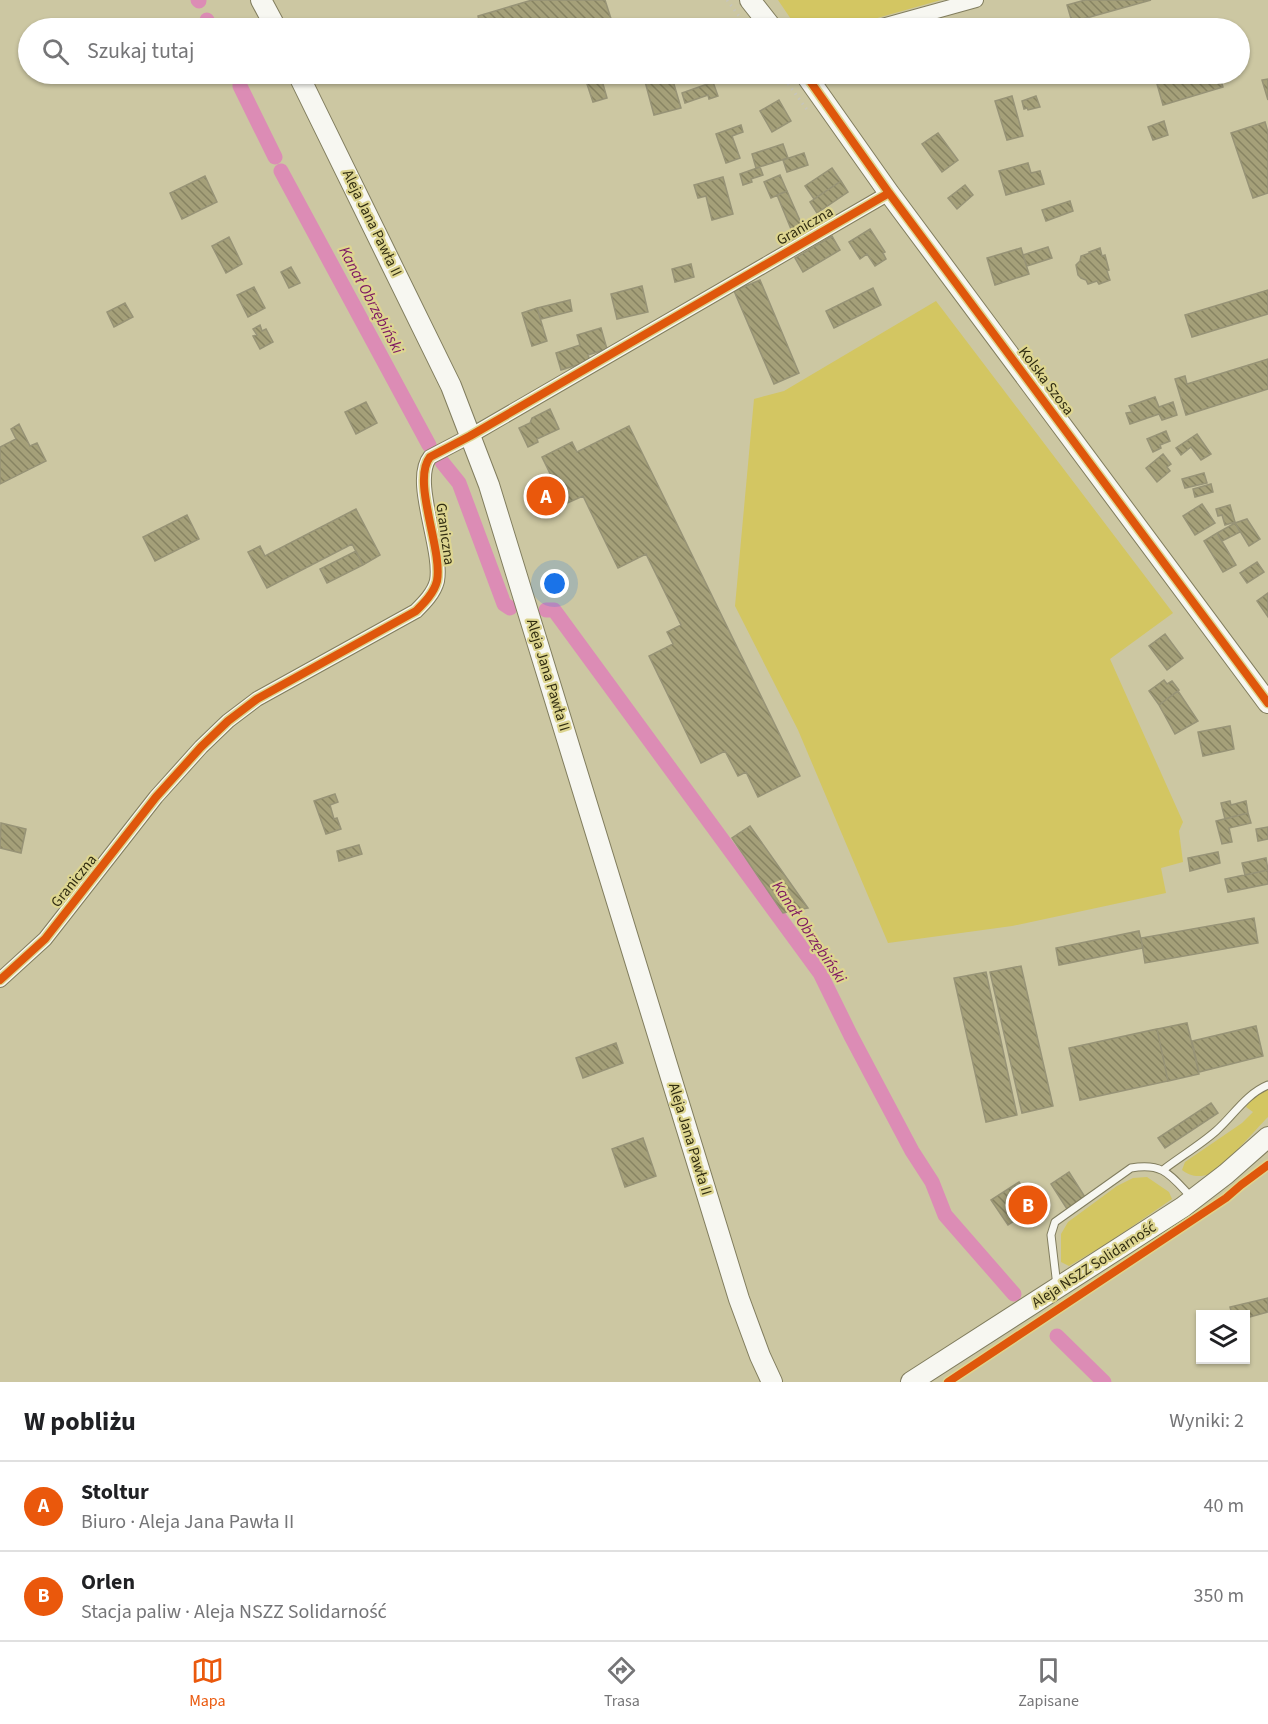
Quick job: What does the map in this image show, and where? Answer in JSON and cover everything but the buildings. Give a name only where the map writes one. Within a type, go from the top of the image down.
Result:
[{"type":"main road","points":[[261,0],[271,18]]},
{"type":"main road","points":[[750,0],[764,18]]},
{"type":"main road","name":"Aleja Jana Pawła II","points":[[303,84],[451,386],[489,485],[739,1299],[772,1382]]},
{"type":"main road","name":"Kolska Szosa","points":[[811,84],[889,193],[1268,703]]},
{"type":"main road","name":"Aleja NSZZ Solidarność","points":[[911,1382],[1193,1199],[1267,1140]]},
{"type":"main road","name":"Aleja Jana Pawła II","points":[[739,1299],[758,1382]]},
{"type":"street","points":[[911,18],[976,0]]},
{"type":"street","name":"Graniczna","points":[[0,980],[45,939],[156,797],[228,721],[257,699],[416,611],[428,598],[437,582],[437,560],[423,473],[430,457],[889,193]]},
{"type":"lane","points":[[1163,1170],[1214,1132],[1249,1096],[1268,1085]]},
{"type":"lane","points":[[1058,1288],[1051,1235],[1055,1222],[1131,1168],[1159,1167],[1193,1199]]},
{"type":"path","points":[[727,0],[740,18]]},
{"type":"shaded area","points":[[778,0],[941,0],[877,18],[790,18]]},
{"type":"shaded area","points":[[936,301],[1173,613],[1110,659],[1183,822],[1179,831],[1183,862],[1161,868],[1166,893],[1012,926],[888,943],[798,730],[735,606],[754,399],[784,391]]},
{"type":"shaded area","points":[[1268,1089],[1268,1117],[1222,1165],[1202,1176],[1191,1175],[1182,1170],[1185,1162],[1242,1123],[1253,1112],[1246,1107],[1248,1104],[1258,1094]]},
{"type":"shaded area","points":[[1147,1177],[1169,1192],[1172,1199],[1108,1243],[1069,1266],[1061,1262],[1061,1234],[1068,1222],[1117,1186],[1133,1178]]},
{"type":"waterway","name":"Kanał Obrzębiński","points":[[240,86],[275,157]]},
{"type":"waterway","name":"Kanał Obrzębiński","points":[[281,171],[429,445]]},
{"type":"waterway","name":"Kanał Obrzębiński","points":[[442,462],[459,483],[504,604],[510,608]]},
{"type":"waterway","name":"Kanał Obrzębiński","points":[[546,610],[554,610],[820,973],[912,1151],[932,1182],[945,1215],[1014,1294]]},
{"type":"waterway","name":"Kanał Obrzębiński","points":[[1057,1336],[1104,1382]]},
{"type":"cycle path","points":[[812,84],[889,193],[1268,703]]},
{"type":"cycle path","points":[[0,980],[45,939],[156,797],[228,721],[257,699],[416,611],[431,594],[436,585],[438,567],[425,498],[425,468],[430,457],[889,193]]},
{"type":"cycle path","points":[[948,1382],[1226,1198],[1268,1165]]},
{"type":"place","name":"Stoltur","points":[[546,496]]},
{"type":"place","name":"Orlen","points":[[1028,1205]]}]
